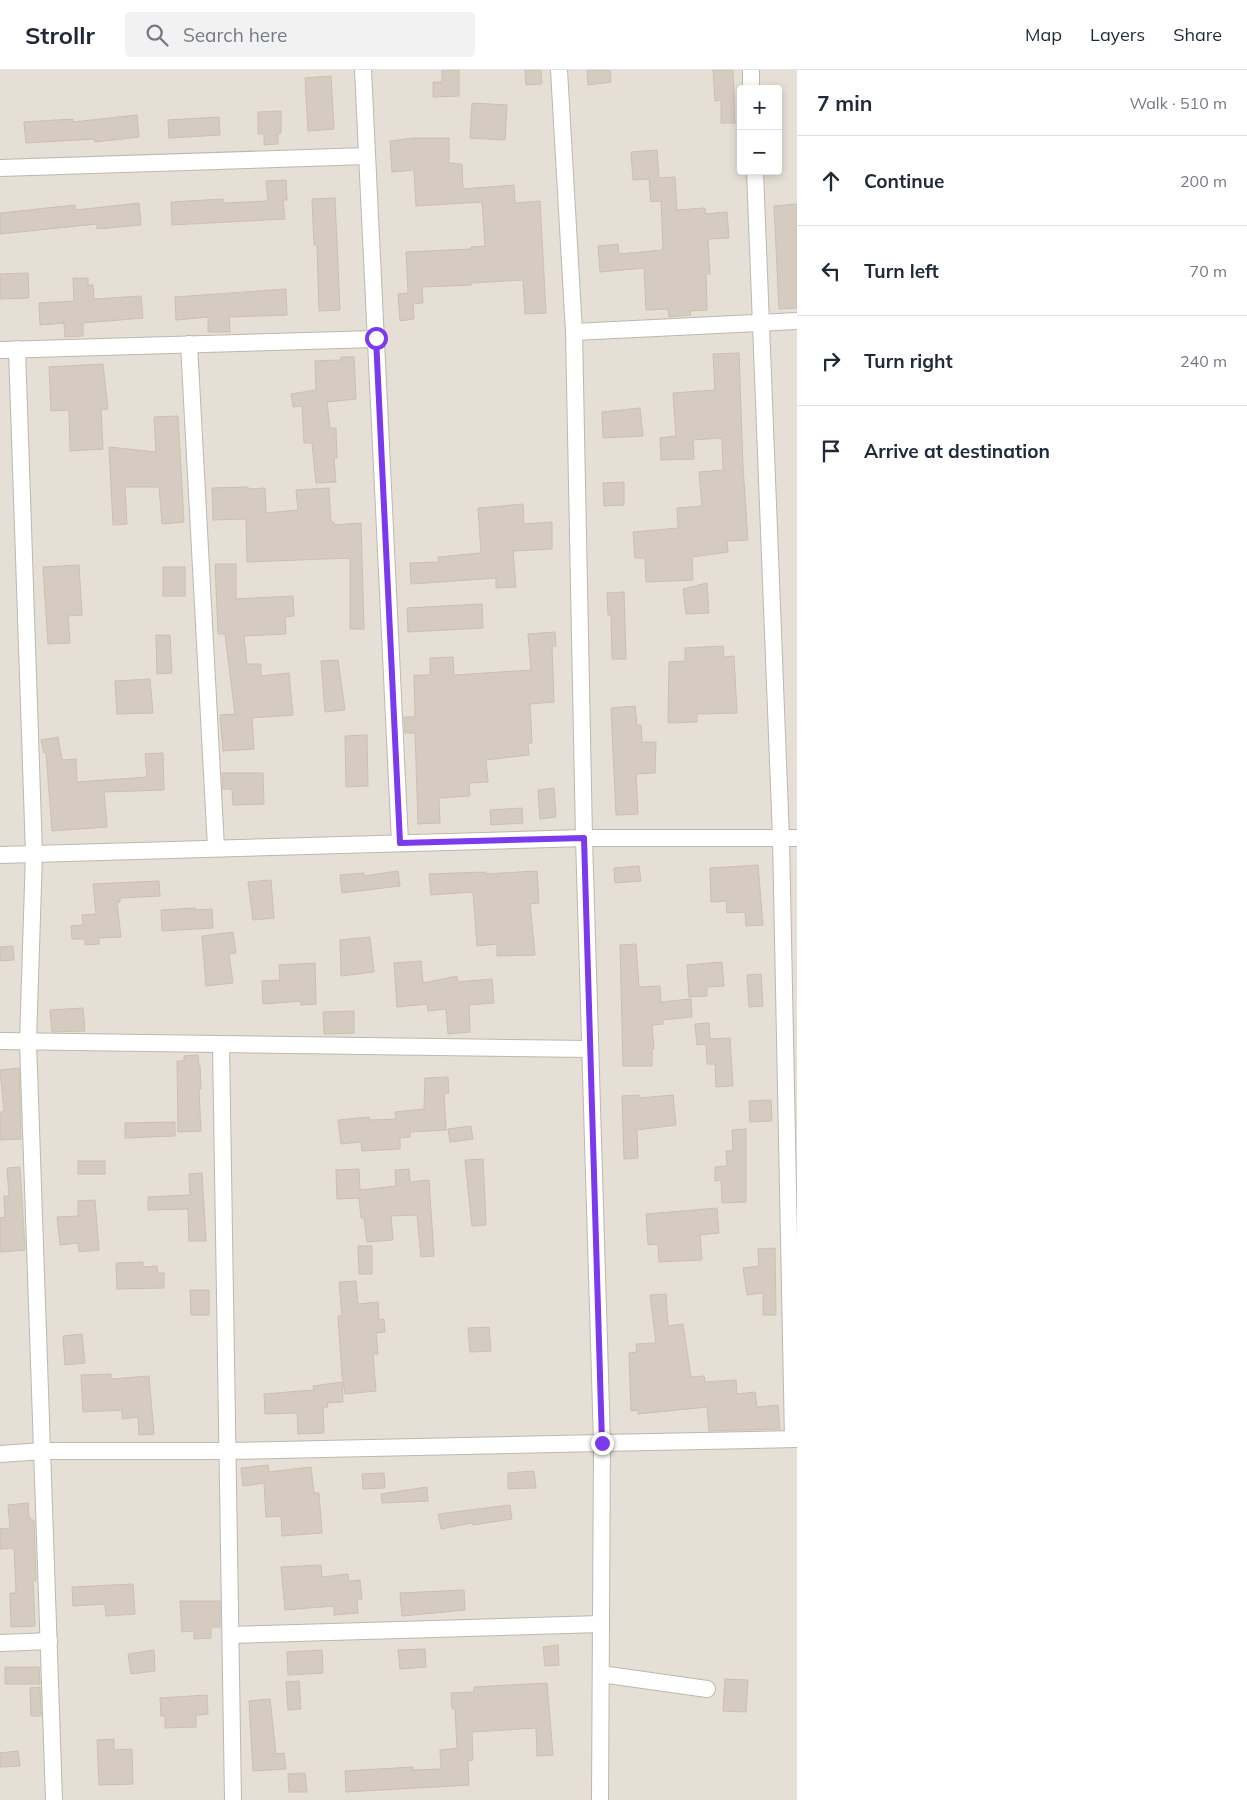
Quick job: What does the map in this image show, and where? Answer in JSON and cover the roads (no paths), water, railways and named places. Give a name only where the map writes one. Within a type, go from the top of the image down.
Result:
[{"type":"street","points":[[363,70],[400,843]]},
{"type":"street","points":[[559,70],[574,332],[584,838],[602,1443],[600,1800]]},
{"type":"street","points":[[750,70],[751,85]]},
{"type":"street","points":[[0,168],[367,156]]},
{"type":"street","points":[[0,1454],[44,1451],[227,1451],[795,1439],[789,838],[760,323],[754,175]]},
{"type":"street","points":[[574,332],[797,321]]},
{"type":"street","points":[[0,350],[376,338]]},
{"type":"street","points":[[189,344],[216,848]]},
{"type":"street","points":[[16,349],[34,854],[28,1041],[44,1451],[54,1800]]},
{"type":"street","points":[[0,855],[584,838],[789,838]]},
{"type":"street","points":[[0,1041],[590,1049]]},
{"type":"street","points":[[221,1044],[233,1800]]},
{"type":"street","points":[[231,1635],[602,1624]]},
{"type":"street","points":[[0,1643],[49,1640]]},
{"type":"street","points":[[601,1674],[707,1689]]}]
